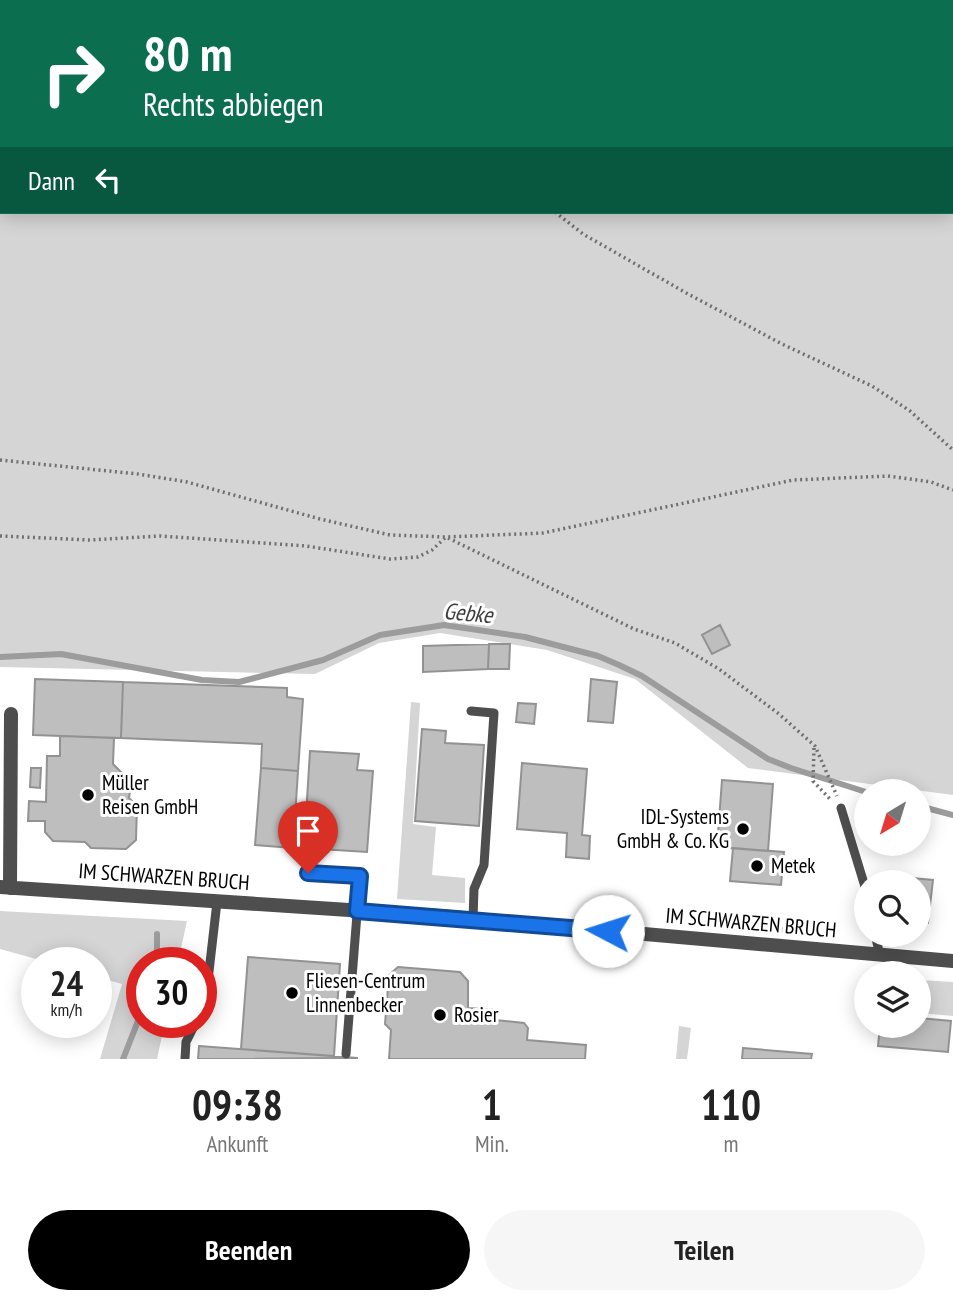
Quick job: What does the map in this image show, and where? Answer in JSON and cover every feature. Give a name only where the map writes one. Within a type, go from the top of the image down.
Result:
[{"type":"street","points":[[5,888],[11,714]]},
{"type":"street","name":"IM SCHWARZEN BRUCH","points":[[5,888],[473,919],[953,961]]},
{"type":"lane","points":[[471,711],[495,713],[484,865],[474,889],[473,919]]},
{"type":"lane","points":[[841,808],[860,870]]},
{"type":"lane","points":[[308,873],[360,876],[346,1054]]},
{"type":"lane","points":[[212,947],[217,902]]},
{"type":"lane","points":[[878,947],[880,956]]},
{"type":"lane","points":[[185,1059],[188,1038]]},
{"type":"path","points":[[558,214],[583,234],[688,294],[782,344],[872,386],[910,411],[953,450]]},
{"type":"path","points":[[0,460],[138,474],[187,482],[320,519],[390,535],[446,537],[543,533],[793,480],[849,476],[888,477],[931,482],[953,490]]},
{"type":"path","points":[[0,536],[89,540],[160,536],[306,546],[390,559],[418,557],[432,550],[446,537]]},
{"type":"path","points":[[446,537],[634,629],[675,643],[719,669],[779,714],[815,746],[832,781],[841,808]]},
{"type":"path","points":[[815,746],[813,781],[841,808]]},
{"type":"shaded area","points":[[0,214],[953,214],[953,795],[931,792],[931,779],[854,779],[854,782],[748,768],[635,679],[547,650],[440,633],[379,643],[315,674],[0,667]]},
{"type":"shaded area","points":[[411,702],[420,703],[413,824],[436,827],[432,875],[465,878],[465,903],[397,899]]},
{"type":"shaded area","points":[[0,911],[187,921],[181,947],[126,947],[126,1038],[162,1038],[157,1059],[100,1059],[106,1038],[112,1038],[112,1018],[122,984],[112,981],[112,947],[21,947],[21,955],[0,949]]},
{"type":"shaded area","points":[[711,920],[801,929],[802,934],[711,925]]},
{"type":"shaded area","points":[[931,981],[953,982],[953,1016],[931,1014]]},
{"type":"shaded area","points":[[679,1026],[691,1028],[687,1059],[676,1059]]},
{"type":"building","points":[[720,625],[730,645],[712,654],[702,635]]},
{"type":"building","points":[[489,644],[510,644],[509,669],[488,669]]},
{"type":"building","points":[[489,644],[488,669],[423,672],[423,646]]},
{"type":"building","points":[[35,679],[123,682],[121,738],[33,735]]},
{"type":"building","points":[[591,679],[617,682],[613,723],[588,721]]},
{"type":"building","points":[[123,682],[287,688],[287,697],[303,699],[298,771],[261,768],[262,744],[121,738]]},
{"type":"building","points":[[518,703],[536,704],[534,724],[516,722]]},
{"type":"building","points":[[422,729],[446,731],[445,743],[484,745],[479,826],[415,821]]},
{"type":"building","name":"Müller Reisen GmbH","points":[[60,736],[114,738],[113,764],[135,786],[130,791],[129,798],[137,806],[136,840],[126,849],[91,848],[85,842],[53,841],[45,832],[45,821],[28,821],[29,801],[46,802],[47,756],[60,756]]},
{"type":"building","points":[[310,751],[359,754],[357,770],[373,771],[367,852],[304,848]]},
{"type":"building","points":[[522,763],[587,769],[582,835],[590,836],[589,859],[566,857],[567,833],[517,829]]},
{"type":"building","points":[[31,768],[41,768],[40,788],[30,787]]},
{"type":"building","points":[[261,768],[298,771],[293,848],[255,845]]},
{"type":"building","points":[[722,780],[773,784],[768,851],[717,847]]},
{"type":"building","name":"Metek","points":[[733,848],[784,852],[781,885],[730,881]]},
{"type":"building","name":"Fliesen-Centrum Linnenbecker","points":[[248,957],[340,964],[334,1056],[241,1049]]},
{"type":"building","name":"Rosier","points":[[398,967],[460,972],[468,981],[468,1008],[496,1010],[495,1020],[524,1023],[528,1028],[527,1040],[586,1045],[585,1059],[389,1059],[391,1030],[385,1024],[389,975]]},
{"type":"building","points":[[931,1019],[951,1021],[948,1052],[878,1046],[879,1038],[931,1038]]},
{"type":"building","points":[[199,1046],[358,1058],[198,1059]]},
{"type":"building","points":[[743,1048],[812,1054],[811,1059],[742,1059]]},
{"type":"waterway","name":"Gebke","points":[[0,657],[61,654],[202,680],[239,682],[323,660],[380,635],[444,625],[525,637],[598,656],[619,665],[642,676],[768,759],[854,788]]},
{"type":"waterway","name":"Gebke","points":[[931,809],[953,815]]},
{"type":"waterway","points":[[157,934],[157,947]]},
{"type":"waterway","points":[[123,1059],[131,1038]]},
{"type":"place","name":"Müller Reisen GmbH","points":[[88,795]]},
{"type":"place","name":"IDL-Systems GmbH & Co. KG","points":[[743,829]]},
{"type":"place","name":"Metek","points":[[757,866]]},
{"type":"place","name":"Fliesen-Centrum Linnenbecker","points":[[292,993]]},
{"type":"place","name":"Rosier","points":[[440,1015]]},
{"type":"route","points":[[308,873],[360,876],[357,911],[608,931]]}]
